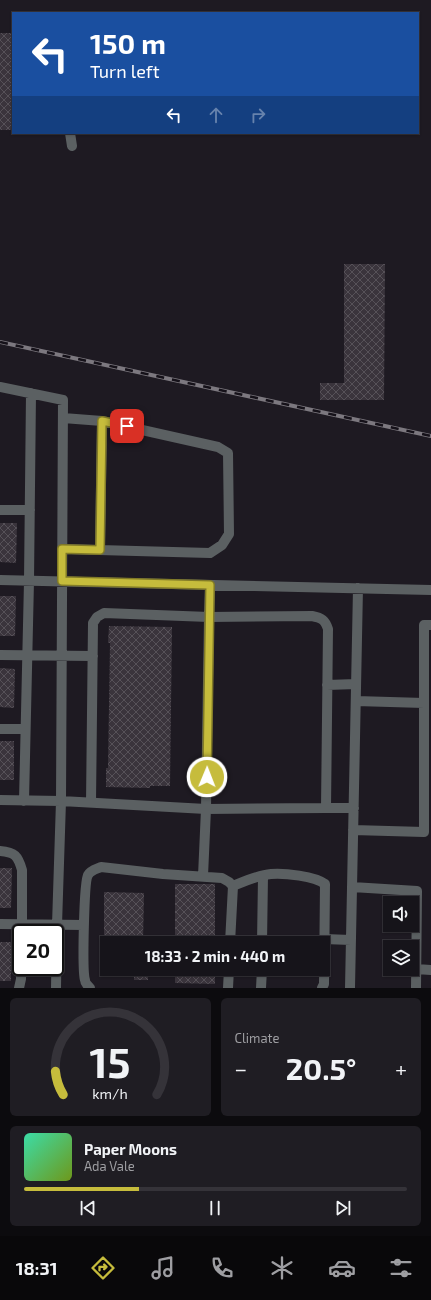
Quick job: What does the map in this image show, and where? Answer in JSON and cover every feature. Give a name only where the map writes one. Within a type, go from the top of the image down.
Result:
[{"type":"lane","points":[[70,134],[72,146]]},
{"type":"lane","points":[[0,387],[63,400],[61,801],[57,924]]},
{"type":"lane","points":[[24,801],[29,581],[31,393]]},
{"type":"lane","points":[[62,549],[210,553],[222,546],[229,534],[228,454],[218,447],[102,421],[63,418]]},
{"type":"lane","points":[[100,550],[102,421]]},
{"type":"lane","points":[[0,510],[30,510]]},
{"type":"lane","points":[[0,580],[431,590]]},
{"type":"lane","points":[[203,876],[206,809],[210,585]]},
{"type":"lane","points":[[350,988],[358,588]]},
{"type":"lane","points":[[91,803],[93,624],[96,617],[104,613],[209,617],[312,616],[321,618],[326,622],[328,629],[326,808]]},
{"type":"lane","points":[[353,830],[424,832],[428,758],[424,703],[424,625],[431,625]]},
{"type":"lane","points":[[0,655],[93,656]]},
{"type":"lane","points":[[327,684],[356,684]]},
{"type":"lane","points":[[356,701],[424,703]]},
{"type":"lane","points":[[0,729],[26,729]]},
{"type":"lane","points":[[0,800],[61,801],[206,809],[354,808]]},
{"type":"lane","points":[[0,851],[7,851],[15,854],[19,860],[22,870],[22,924]]},
{"type":"lane","points":[[90,988],[85,980],[85,885],[88,875],[101,867],[163,874],[222,878],[233,886],[230,936]]},
{"type":"lane","points":[[233,886],[271,874],[310,877],[320,880],[325,884],[324,936]]},
{"type":"lane","points":[[262,936],[263,876]]},
{"type":"lane","points":[[352,887],[417,891],[416,940]]},
{"type":"lane","points":[[0,924],[12,927]]},
{"type":"lane","points":[[64,924],[84,925]]},
{"type":"lane","points":[[330,939],[351,940]]},
{"type":"lane","points":[[419,969],[431,970]]},
{"type":"lane","points":[[19,988],[21,976]]},
{"type":"lane","points":[[56,976],[56,988]]},
{"type":"lane","points":[[228,988],[229,976]]},
{"type":"lane","points":[[261,988],[262,976]]},
{"type":"lane","points":[[322,988],[324,984],[324,976]]},
{"type":"lane","points":[[416,976],[416,988]]},
{"type":"building","points":[[0,33],[12,33],[12,130],[0,130]]},
{"type":"building","points":[[344,264],[385,264],[384,400],[320,400],[320,383],[344,383]]},
{"type":"building","points":[[0,523],[17,523],[16,563],[0,562]]},
{"type":"building","points":[[0,596],[16,596],[15,636],[0,636]]},
{"type":"building","points":[[109,626],[172,627],[170,786],[150,786],[150,788],[106,787],[106,768],[108,768]]},
{"type":"building","points":[[0,668],[15,669],[14,708],[0,707]]},
{"type":"building","points":[[0,741],[14,741],[14,780],[0,780]]},
{"type":"building","points":[[0,868],[12,868],[11,908],[0,908]]},
{"type":"building","points":[[175,884],[215,884],[215,936],[175,936]]},
{"type":"building","points":[[104,892],[144,893],[143,936],[104,936]]},
{"type":"building","points":[[0,942],[11,942],[11,981],[0,981]]},
{"type":"building","points":[[134,976],[148,976],[148,980],[134,980]]},
{"type":"building","points":[[175,976],[215,976],[215,984],[175,983]]},
{"type":"railway","points":[[0,342],[431,436]]},
{"type":"route","points":[[127,426],[102,421],[100,550],[62,549],[62,581],[210,585],[207,777]]}]
